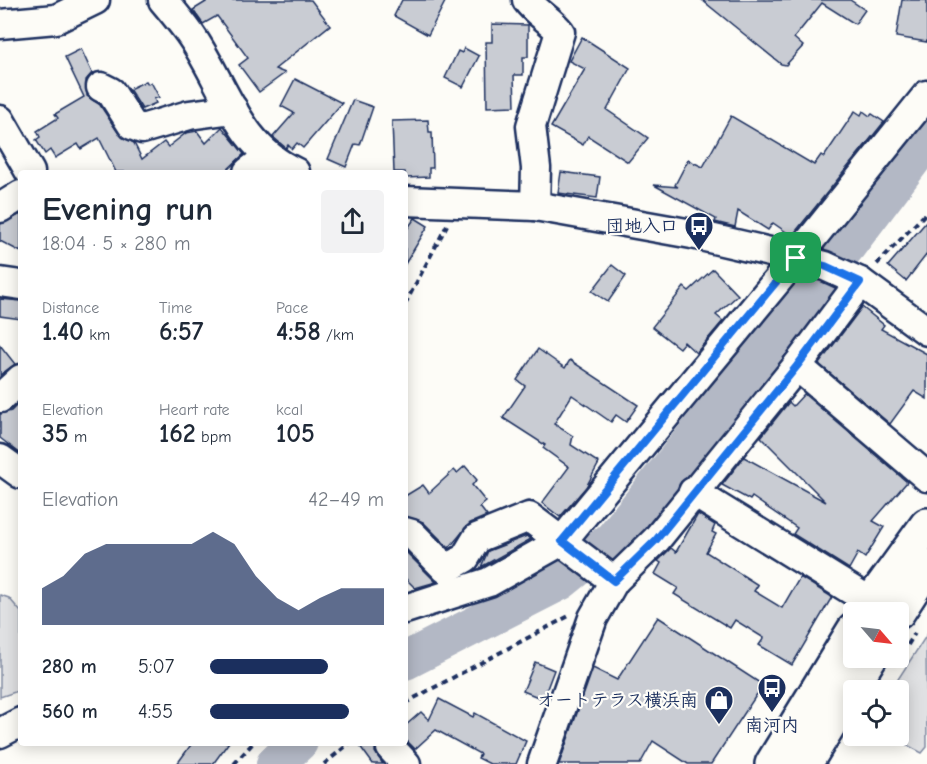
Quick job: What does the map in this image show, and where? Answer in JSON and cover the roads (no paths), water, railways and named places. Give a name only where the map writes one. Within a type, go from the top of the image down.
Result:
[{"type":"main road","points":[[892,602],[927,525]]},
{"type":"main road","points":[[897,602],[927,567]]},
{"type":"main road","points":[[772,764],[843,648]]},
{"type":"main road","points":[[805,764],[878,668]]},
{"type":"street","points":[[0,24],[56,19],[95,0]]},
{"type":"street","points":[[527,0],[534,9],[552,21],[560,32],[531,126],[536,168],[535,206]]},
{"type":"street","points":[[171,4],[194,39],[245,130],[258,165],[284,170]]},
{"type":"street","points":[[101,87],[111,92],[132,125],[142,129],[189,115],[233,109]]},
{"type":"street","points":[[408,608],[489,582],[564,544],[800,259],[927,95]]},
{"type":"street","points":[[0,120],[29,170]]},
{"type":"street","points":[[0,208],[18,197]]},
{"type":"street","points":[[408,201],[535,206],[692,234],[800,259],[856,280],[927,332]]},
{"type":"street","points":[[542,764],[593,618],[610,578],[656,540],[797,366],[856,280]]},
{"type":"street","points":[[0,282],[18,285]]},
{"type":"street","points":[[797,366],[927,477]]},
{"type":"street","points":[[0,398],[18,382]]},
{"type":"street","points":[[0,459],[18,472]]},
{"type":"street","points":[[693,492],[868,602]]},
{"type":"street","points":[[408,533],[412,534],[446,569],[465,558],[477,538],[529,517],[610,578]]},
{"type":"street","points":[[0,733],[18,724]]},
{"type":"waterway","points":[[408,659],[561,581],[613,539],[847,246],[927,140]]},
{"type":"waterway","points":[[275,764],[295,746]]},
{"type":"place","name":"団地入口","points":[[699,252]]},
{"type":"place","name":"南河内","points":[[772,714]]},
{"type":"place","name":"オートテラス横浜南","points":[[719,726]]}]
